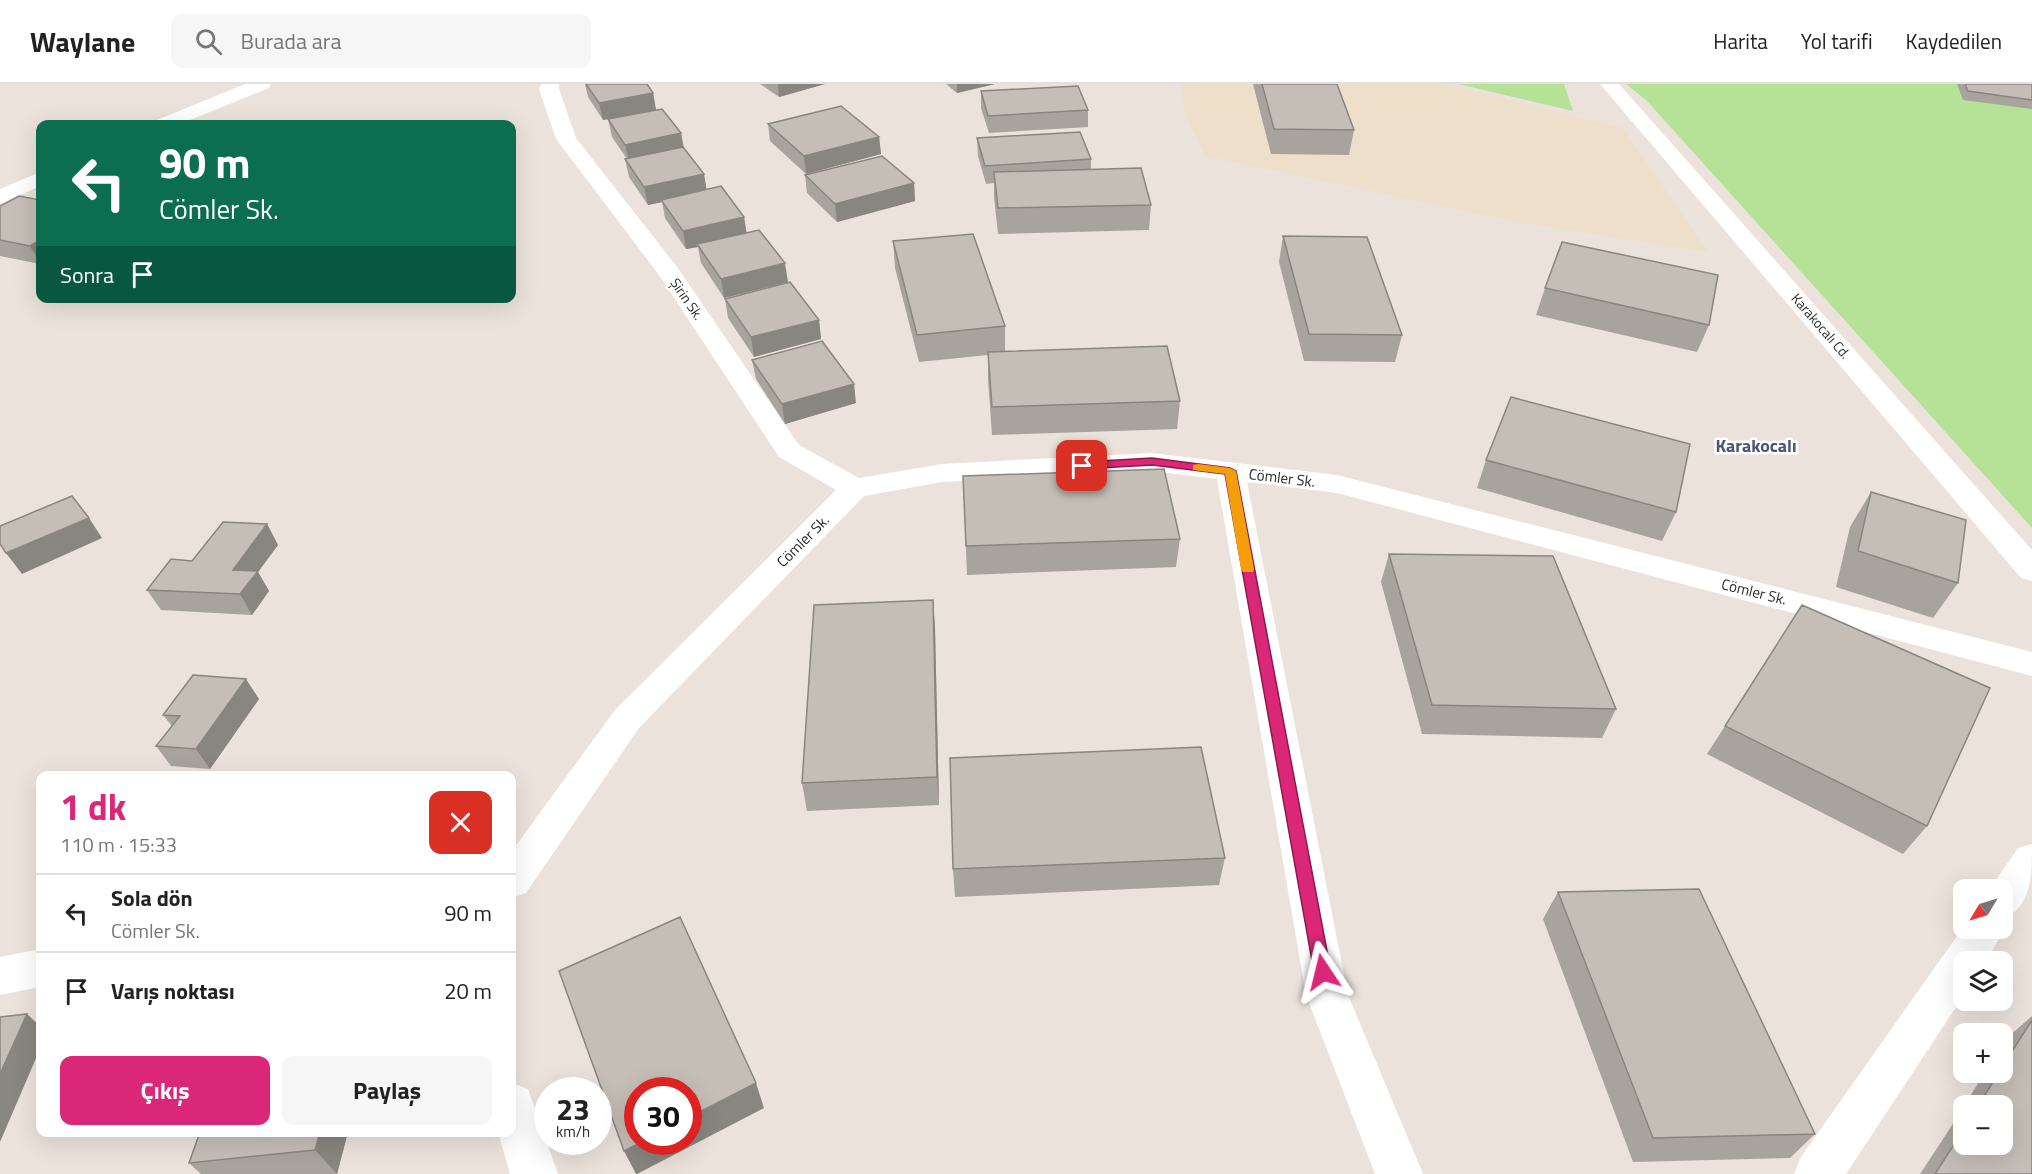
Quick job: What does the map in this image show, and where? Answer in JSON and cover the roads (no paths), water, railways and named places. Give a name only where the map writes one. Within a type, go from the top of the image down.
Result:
[{"type":"street","points":[[170,120],[200,101],[262,84]]},
{"type":"street","name":"Şirin Sk.","points":[[550,84],[549,89],[566,139],[669,272],[789,451],[855,488]]},
{"type":"street","name":"Karakocalı Cd.","points":[[1609,84],[2032,570]]},
{"type":"street","points":[[0,197],[36,180]]},
{"type":"street","name":"Cömler Sk.","points":[[516,875],[627,719],[855,488],[942,473],[1152,462],[1337,484],[2032,664]]},
{"type":"street","points":[[1230,471],[1327,995],[1399,1174]]},
{"type":"street","points":[[2013,887],[2032,860]]},
{"type":"street","points":[[1818,1174],[1978,939]]},
{"type":"street","points":[[0,976],[36,970]]},
{"type":"street","points":[[516,1118],[534,1174]]},
{"type":"district","name":"Karakocalı","points":[[1756,446]]}]
